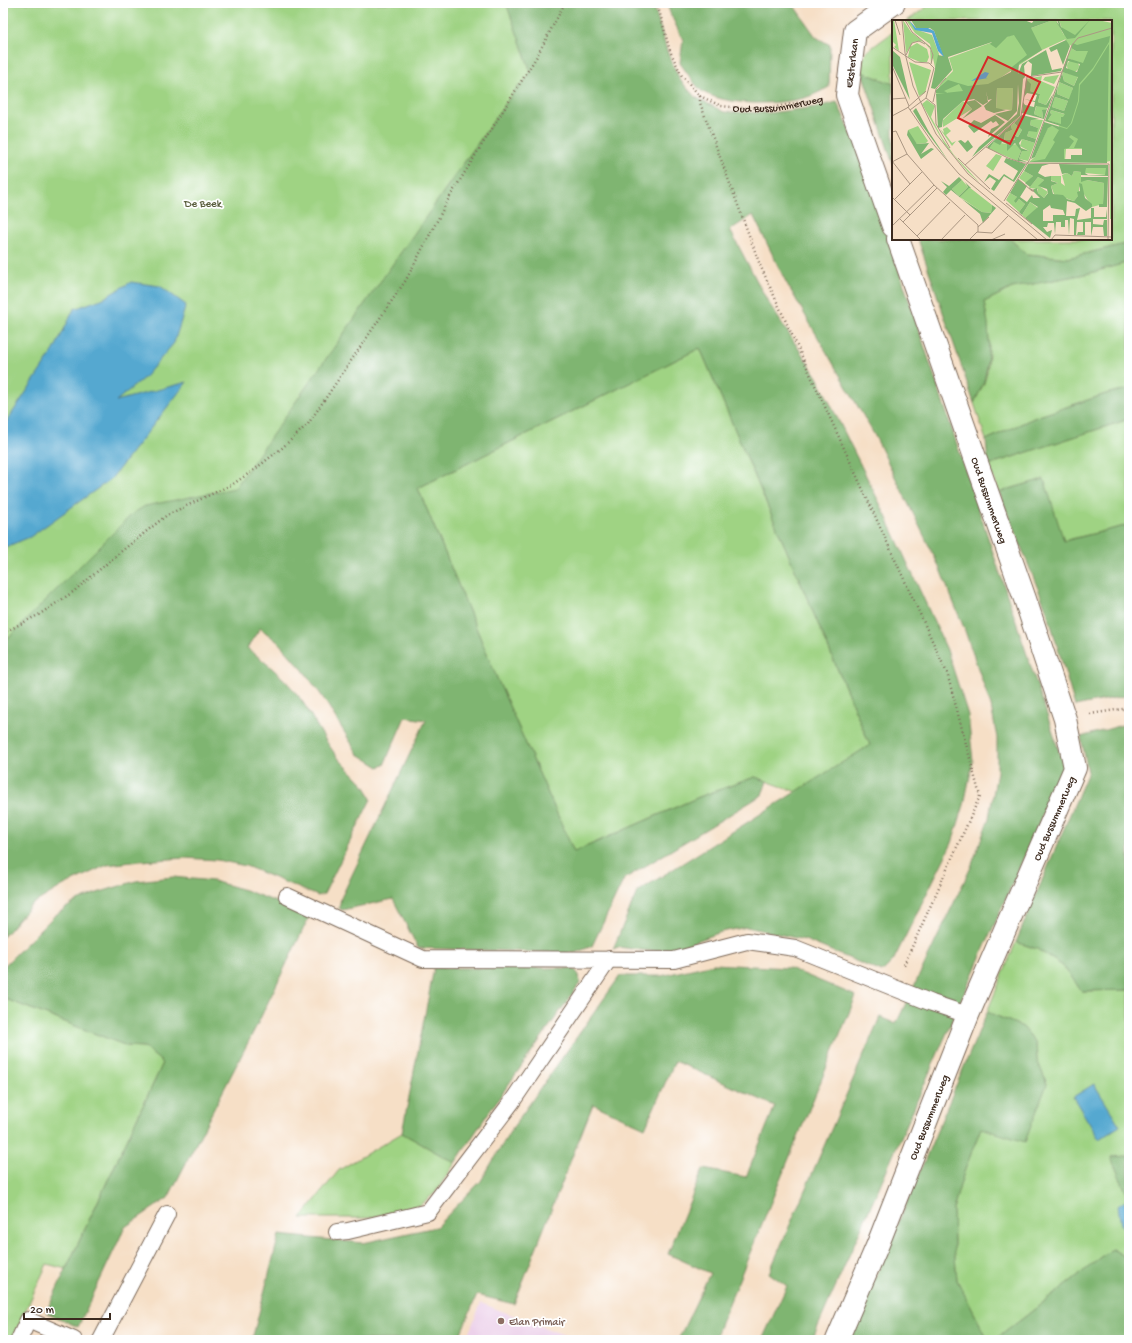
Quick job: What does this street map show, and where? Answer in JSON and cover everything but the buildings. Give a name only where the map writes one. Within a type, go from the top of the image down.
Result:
[{"type":"street","name":"Eksterlaan","points":[[846,95],[855,31],[894,3]]},
{"type":"street","points":[[846,95],[892,223]]},
{"type":"street","name":"Oud Bussummerweg","points":[[837,1340],[878,1244],[968,1015],[1075,768],[1065,719],[1025,600],[898,240]]},
{"type":"lane","points":[[287,896],[423,959],[674,960],[747,941],[796,948],[932,1003],[968,1015]]},
{"type":"lane","points":[[337,1232],[348,1231],[428,1212],[511,1103],[609,959]]},
{"type":"lane","points":[[101,1340],[167,1214]]},
{"type":"lane","points":[[19,1340],[28,1320],[74,1340]]},
{"type":"path","points":[[3,634],[40,614],[73,592],[167,515],[233,484],[254,470],[282,448],[308,424],[406,280],[449,198],[537,56],[565,3]]},
{"type":"path","name":"Oud Bussummerweg","points":[[657,3],[670,52],[682,76],[700,96],[721,106],[742,108],[776,107],[812,99],[846,95]]},
{"type":"path","points":[[700,96],[700,103],[760,265],[947,673],[980,796],[894,988]]},
{"type":"path","points":[[1065,719],[1129,708]]},
{"type":"shaded area","name":"Elan Primair","points":[[481,1303],[577,1340],[466,1340]]},
{"type":"green space","name":"De Beek","points":[[3,3],[547,3],[525,54],[531,72],[525,81],[516,89],[444,191],[287,451],[3,749]]},
{"type":"green space","points":[[506,3],[653,3],[667,51],[680,80],[695,97],[724,112],[769,113],[817,107],[837,102],[859,150],[1064,766],[812,1340],[762,1340],[787,1286],[769,1273],[880,1017],[896,1024],[971,867],[989,818],[997,772],[997,738],[991,706],[964,628],[937,562],[875,436],[786,282],[753,215],[730,230],[768,302],[817,377],[886,516],[947,650],[968,715],[973,761],[964,805],[952,843],[893,961],[882,972],[805,940],[747,927],[721,932],[675,949],[649,951],[618,947],[613,949],[637,892],[870,745],[700,348],[418,488],[499,683],[574,852],[699,797],[755,777],[767,781],[762,795],[624,879],[592,946],[575,953],[418,948],[393,899],[342,910],[339,908],[341,898],[426,720],[405,717],[384,765],[379,767],[358,754],[322,696],[303,670],[278,642],[260,628],[247,648],[271,667],[292,688],[304,704],[331,748],[364,786],[371,799],[324,894],[318,896],[246,866],[217,860],[185,858],[107,865],[64,885],[31,905],[3,937],[3,643],[132,514],[145,506],[235,488],[516,89],[525,81],[531,72]]},
{"type":"green space","points":[[667,3],[792,3],[816,37],[830,45],[829,87],[804,98],[766,103],[726,100],[703,92],[680,63],[683,40],[670,13]]},
{"type":"green space","points":[[932,3],[1129,3],[1129,243],[1068,258],[1026,254],[1011,240],[1112,240],[1112,20],[908,20]]},
{"type":"green space","points":[[892,33],[892,84],[862,72],[861,62],[866,52]]},
{"type":"green space","points":[[862,72],[892,84],[892,161]]},
{"type":"green space","points":[[918,240],[1011,240],[1026,254],[1068,258],[1129,243],[1129,262],[1090,273],[1012,288],[984,302],[988,323],[989,344],[987,366],[984,382],[974,403]]},
{"type":"green space","points":[[1129,262],[1129,389],[1109,393],[1036,417],[986,440],[974,403],[987,374],[989,354],[984,302],[1012,288],[1090,273]]},
{"type":"green space","points":[[700,348],[870,745],[797,792],[755,777],[699,797],[574,852],[499,683],[418,488]]},
{"type":"green space","points":[[1129,389],[1129,419],[988,465],[986,440],[1036,417],[1109,393]]},
{"type":"green space","points":[[1129,419],[1129,525],[1063,541],[1044,479],[999,492],[988,465]]},
{"type":"green space","points":[[1044,479],[1064,541],[1129,525],[1129,695],[1075,706],[1047,611],[999,492]]},
{"type":"green space","points":[[1129,723],[1129,990],[1082,991],[1063,966],[1037,949],[1016,942],[1088,772],[1081,737]]},
{"type":"green space","points":[[173,877],[213,881],[245,890],[310,915],[257,1025],[168,1198],[125,1227],[78,1327],[46,1312],[163,1063],[144,1047],[127,1046],[3,998],[3,967],[54,916],[75,902],[94,894],[136,881]]},
{"type":"green space","points":[[1016,942],[1037,949],[1063,966],[1082,991],[1129,990],[1129,1156],[1111,1157],[1126,1191],[1129,1193],[1129,1259],[1112,1249],[995,1340],[988,1340],[957,1280],[953,1209],[964,1172],[981,1127],[1047,1084],[1037,1060],[1036,1043],[1023,1027],[987,1012]]},
{"type":"green space","points":[[714,964],[789,968],[856,996],[714,1340],[678,1340],[710,1273],[668,1254],[703,1169],[746,1177],[775,1106],[675,1061],[645,1128],[593,1104],[514,1304],[477,1295],[458,1340],[252,1340],[279,1235],[363,1243],[436,1227],[481,1181],[511,1130],[620,976],[661,976]]},
{"type":"green space","points":[[434,968],[574,969],[579,975],[580,983],[455,1163],[402,1133]]},
{"type":"green space","points":[[3,998],[127,1046],[144,1047],[163,1063],[66,1269],[47,1264],[12,1340],[3,1340]]},
{"type":"green space","points":[[987,1012],[1023,1027],[1036,1043],[1037,1060],[1047,1084],[1025,1142],[981,1128],[964,1172],[953,1209],[957,1280],[988,1340],[849,1340]]},
{"type":"green space","points":[[402,1133],[455,1163],[435,1193],[420,1205],[368,1218],[301,1218],[339,1170]]},
{"type":"green space","points":[[1129,1156],[1129,1193],[1126,1192],[1111,1157]]},
{"type":"green space","points":[[1112,1249],[1129,1259],[1129,1340],[995,1340]]},
{"type":"water","points":[[131,282],[160,286],[186,305],[174,343],[145,377],[116,401],[187,382],[111,479],[30,537],[3,548],[3,427],[54,350],[74,309],[104,298]]},
{"type":"water","points":[[1094,1084],[1120,1126],[1099,1139],[1073,1097]]},
{"type":"water","points":[[1125,1201],[1129,1201],[1129,1237],[1121,1225],[1118,1206]]},
{"type":"place","name":"Elan Primair","points":[[501,1321]]}]
